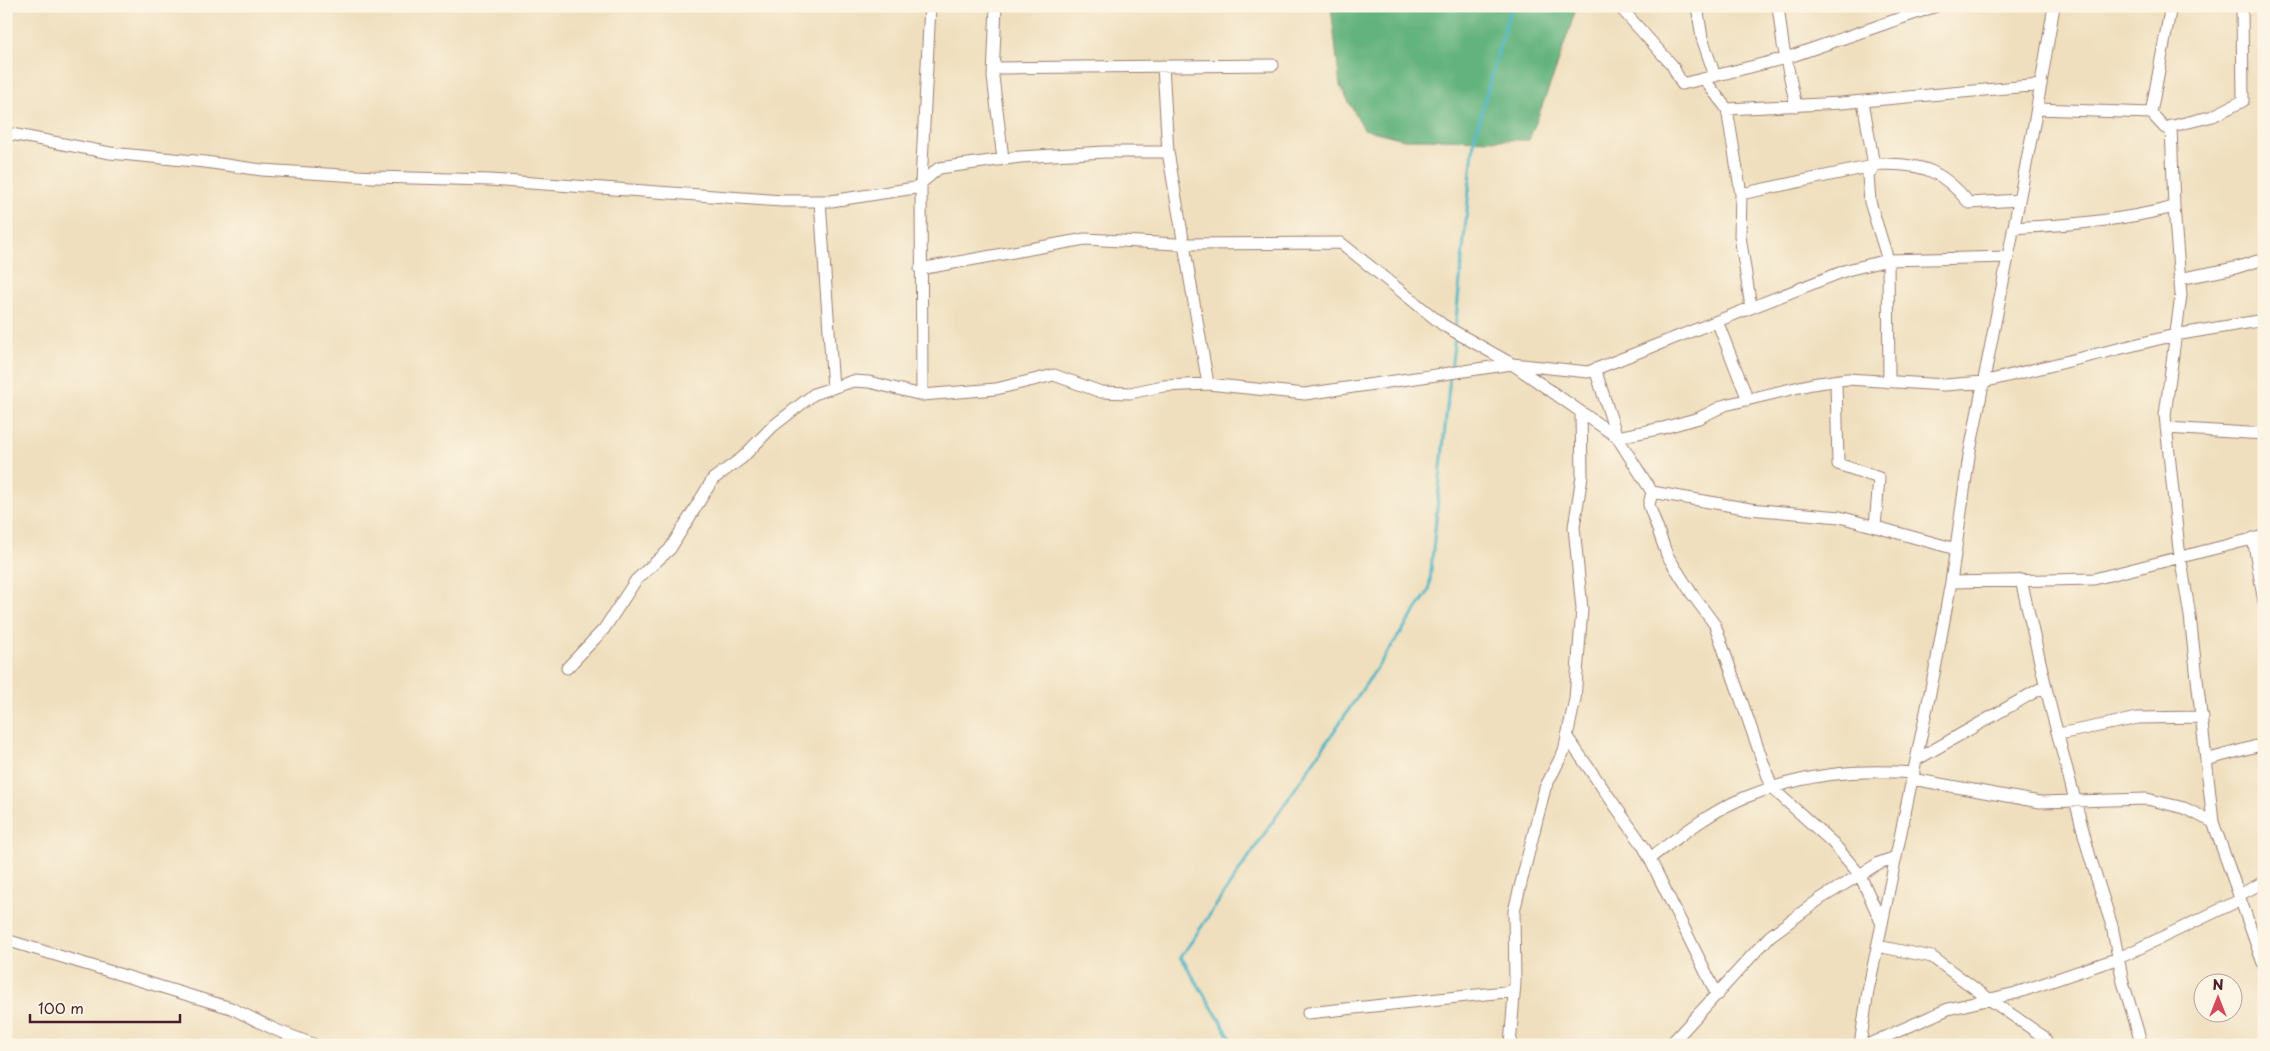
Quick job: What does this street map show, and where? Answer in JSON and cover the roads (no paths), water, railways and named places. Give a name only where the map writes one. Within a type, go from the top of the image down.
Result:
[{"type":"street","points":[[922,395],[921,183],[930,6]]},
{"type":"street","points":[[996,6],[994,68],[1003,159]]},
{"type":"street","points":[[1619,6],[1672,65],[1682,84],[1786,58],[1936,6]]},
{"type":"street","points":[[1697,6],[1710,77],[1727,108],[1741,194],[1740,236],[1751,307]]},
{"type":"street","points":[[1778,6],[1796,106]]},
{"type":"street","points":[[1860,1045],[1868,991],[1951,582],[1969,456],[2037,109],[2054,6]]},
{"type":"street","points":[[2151,113],[2171,6]]},
{"type":"street","points":[[2037,109],[2151,113],[2165,128],[2213,116],[2243,101],[2242,6]]},
{"type":"street","points":[[994,68],[1273,65]]},
{"type":"street","points":[[1163,66],[1168,152],[1208,384]]},
{"type":"street","points":[[1727,108],[1796,106],[2041,85]]},
{"type":"street","points":[[1863,101],[1874,166],[1868,175],[1870,202],[1888,260],[1889,382]]},
{"type":"street","points":[[2171,126],[2174,207],[2181,295],[2165,415],[2180,557],[2203,717],[2213,822],[2264,966]]},
{"type":"street","points":[[6,133],[110,153],[262,170],[373,177],[490,180],[695,196],[820,201],[915,188],[939,168],[1003,159],[1105,152],[1168,152]]},
{"type":"street","points":[[1741,194],[1874,166],[1902,164],[1936,172],[1956,187],[1969,203],[2019,200]]},
{"type":"street","points":[[820,201],[833,388]]},
{"type":"street","points":[[2014,228],[2069,225],[2153,213],[2174,207]]},
{"type":"street","points":[[920,269],[1086,240],[1183,244],[1341,243],[1443,325],[1512,364],[1617,437],[1649,432],[1699,418],[1725,405],[1812,384],[1836,380],[1945,385],[1983,382],[2175,335],[2264,320]]},
{"type":"street","points":[[567,668],[604,630],[636,580],[670,549],[713,479],[742,458],[772,427],[814,394],[853,381],[869,382],[922,395],[996,390],[1054,375],[1101,392],[1130,393],[1163,386],[1208,384],[1304,394],[1512,364],[1588,372],[1847,270],[1888,260],[2008,257]]},
{"type":"street","points":[[2179,279],[2235,268],[2264,259]]},
{"type":"street","points":[[1716,321],[1748,400]]},
{"type":"street","points":[[1595,369],[1617,437],[1652,492],[1649,505],[1667,555],[1715,625],[1720,636],[1772,788],[1833,843],[1860,875],[1882,924]]},
{"type":"street","points":[[1836,380],[1838,464],[1879,478],[1875,527]]},
{"type":"street","points":[[1510,1045],[1514,991],[1514,911],[1545,788],[1564,751],[1575,699],[1582,609],[1574,526],[1582,476],[1580,412]]},
{"type":"street","points":[[2166,428],[2264,434]]},
{"type":"street","points":[[1652,492],[1750,509],[1840,517],[1956,549]]},
{"type":"street","points":[[1951,582],[2094,579],[2259,537],[2264,602]]},
{"type":"street","points":[[2021,580],[2045,686],[2075,801],[2112,926],[2118,958],[2142,1045]]},
{"type":"street","points":[[1916,760],[2045,686]]},
{"type":"street","points":[[2059,734],[2138,718],[2203,717]]},
{"type":"street","points":[[1567,737],[1650,858],[1718,995]]},
{"type":"street","points":[[2206,760],[2264,744]]},
{"type":"street","points":[[1650,858],[1698,823],[1745,797],[1828,773],[1870,770],[1913,776],[2040,802],[2146,799],[2184,808],[2213,822]]},
{"type":"street","points":[[1670,1045],[1718,995],[1770,936],[1820,900],[1860,875],[1896,857]]},
{"type":"street","points":[[1866,1045],[1948,1009],[2016,993],[2118,958],[2240,898],[2264,882]]},
{"type":"street","points":[[6,940],[231,1008],[276,1030],[314,1045]]},
{"type":"street","points":[[1877,946],[1932,957],[1989,1000],[2044,1036],[2048,1045]]},
{"type":"street","points":[[1308,1013],[1514,991]]},
{"type":"waterway","points":[[1455,330],[1474,140],[1511,6]]},
{"type":"waterway","points":[[1451,370],[1455,336]]},
{"type":"waterway","points":[[1235,1045],[1181,957],[1429,591],[1450,376]]}]
